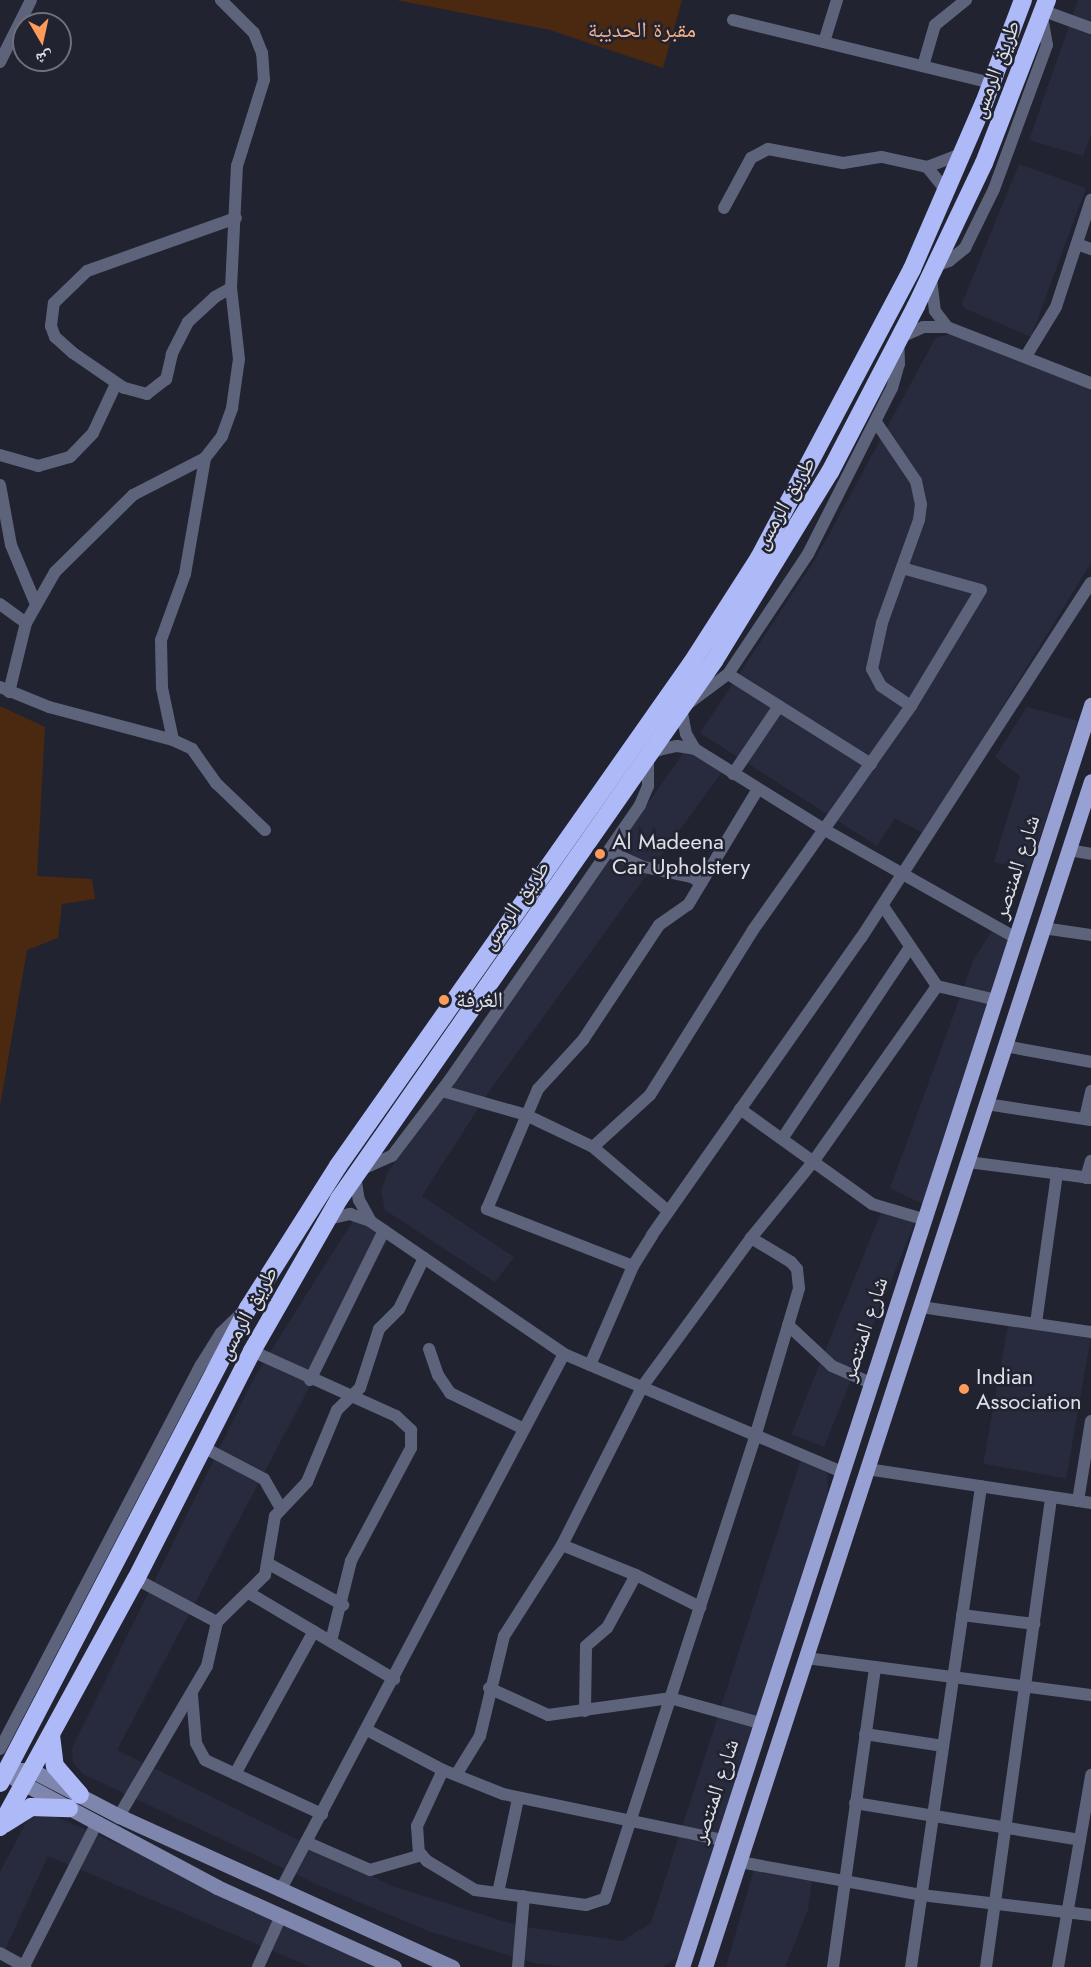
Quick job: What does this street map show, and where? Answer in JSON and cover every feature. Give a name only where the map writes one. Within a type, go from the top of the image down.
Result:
[{"type":"highway","name":"طريق الرمس","points":[[0,1827],[13,1776],[248,1308],[338,1166],[684,674],[759,558],[907,279],[947,192],[1023,0]]},
{"type":"highway","name":"طريق الرمس","points":[[13,1776],[51,1734],[136,1579],[252,1351],[328,1219],[759,593],[830,472],[899,339],[984,163],[1044,9]]},
{"type":"highway","points":[[0,1827],[32,1807],[74,1802],[55,1766],[51,1734]]},
{"type":"main road","name":"شارع المنتصر","points":[[680,1964],[723,1840],[1091,705]]},
{"type":"main road","name":"شارع المنتصر","points":[[706,1966],[1091,781]]},
{"type":"main road","points":[[13,1776],[74,1802],[119,1816],[280,1891],[452,1967]]},
{"type":"main road","points":[[74,1802],[98,1823],[217,1887],[372,1962],[394,1967]]},
{"type":"main road","points":[[217,1887],[224,1875],[231,1873],[269,1891],[280,1891]]},
{"type":"street","points":[[0,62],[31,0]]},
{"type":"street","points":[[221,0],[254,33],[262,53],[261,97],[237,166],[231,288],[239,359],[237,378],[222,436],[205,458],[123,502],[55,572],[35,602],[26,623],[5,690],[49,707],[173,740],[192,750],[216,783],[265,830]]},
{"type":"street","points":[[824,42],[837,0]]},
{"type":"street","points":[[923,66],[935,25],[966,0]]},
{"type":"street","points":[[1044,9],[1091,27]]},
{"type":"street","points":[[734,20],[992,83]]},
{"type":"street","points":[[724,208],[751,158],[768,149],[843,163],[882,157],[927,167],[963,153]]},
{"type":"street","points":[[927,167],[947,192]]},
{"type":"street","points":[[1026,356],[1056,307],[1091,200]]},
{"type":"street","points":[[231,288],[215,297],[188,322],[179,337],[161,386],[139,394],[116,384],[55,337],[51,326],[54,303],[73,282],[109,261],[236,218]]},
{"type":"street","points":[[1077,244],[1091,249]]},
{"type":"street","points":[[933,270],[935,312],[947,327]]},
{"type":"street","points":[[695,749],[686,734],[681,709],[728,674],[814,544],[876,422],[898,372],[899,339],[923,327],[947,327],[1091,383]]},
{"type":"street","points":[[0,455],[38,466],[70,457],[93,433],[116,384]]},
{"type":"street","points":[[876,422],[916,481],[921,504],[902,568],[882,623],[872,669],[881,686],[911,706]]},
{"type":"street","points":[[173,740],[162,688],[161,640],[187,566],[205,458]]},
{"type":"street","points":[[0,485],[11,545],[35,602]]},
{"type":"street","points":[[593,1147],[650,1095],[753,930],[911,706],[981,590],[902,568]]},
{"type":"street","points":[[590,1365],[633,1266],[668,1211],[883,906],[1091,583]]},
{"type":"street","points":[[0,603],[26,623]]},
{"type":"street","points":[[728,674],[871,764]]},
{"type":"street","points":[[733,774],[778,706]]},
{"type":"street","points":[[370,1221],[359,1200],[358,1173],[392,1156],[442,1091],[643,799],[648,786],[648,754],[677,746],[695,749],[903,876],[1016,938]]},
{"type":"street","points":[[633,1266],[487,1209],[538,1089],[583,1040],[659,925],[688,905],[758,789]]},
{"type":"street","points":[[1069,850],[1091,854]]},
{"type":"street","points":[[608,851],[644,867],[692,877],[701,883]]},
{"type":"street","points":[[883,906],[937,986],[996,1000]]},
{"type":"street","points":[[1043,928],[1091,935]]},
{"type":"street","points":[[782,1139],[910,947]]},
{"type":"street","points":[[456,1775],[480,1736],[489,1688],[513,1616],[540,1585],[642,1387],[751,1238],[813,1162],[937,986]]},
{"type":"street","points":[[1005,1046],[1091,1062]]},
{"type":"street","points":[[442,1091],[526,1115],[593,1147],[668,1211]]},
{"type":"street","points":[[986,1104],[1088,1119],[1091,1091]]},
{"type":"street","points":[[740,1110],[872,1204],[923,1219]]},
{"type":"street","points":[[968,1162],[1089,1178],[1091,1161]]},
{"type":"street","points":[[1036,1323],[1057,1173]]},
{"type":"street","points":[[328,1219],[350,1214],[370,1221],[564,1354],[842,1472]]},
{"type":"street","points":[[310,1380],[384,1230]]},
{"type":"street","points":[[443,1770],[417,1826],[416,1840],[422,1855],[460,1883],[498,1893],[599,1904],[610,1890],[755,1437],[799,1288],[797,1269],[751,1238]]},
{"type":"street","points":[[119,1816],[207,1666],[218,1622],[249,1593],[269,1564],[273,1525],[280,1508],[298,1496],[307,1482],[337,1410],[351,1398],[363,1381],[379,1329],[399,1309],[424,1257]]},
{"type":"street","points":[[921,1307],[1091,1332]]},
{"type":"street","points":[[0,1749],[201,1365],[221,1333],[248,1308]]},
{"type":"street","points":[[788,1325],[832,1366],[871,1383]]},
{"type":"street","points":[[429,1349],[438,1375],[450,1392],[524,1429]]},
{"type":"street","points":[[252,1351],[310,1380],[396,1416],[411,1430],[412,1441],[355,1551],[343,1605],[331,1641]]},
{"type":"street","points":[[280,1891],[564,1354]]},
{"type":"street","points":[[867,1469],[1084,1502],[1091,1421]]},
{"type":"street","points":[[203,1447],[264,1479],[280,1508]]},
{"type":"street","points":[[911,1967],[981,1486]]},
{"type":"street","points":[[986,1967],[1051,1497]]},
{"type":"street","points":[[562,1545],[636,1575],[700,1607]]},
{"type":"street","points":[[269,1564],[343,1605]]},
{"type":"street","points":[[585,1710],[586,1646],[607,1628],[636,1575]]},
{"type":"street","points":[[136,1579],[218,1622]]},
{"type":"street","points":[[249,1593],[394,1678]]},
{"type":"street","points":[[962,1615],[1034,1624]]},
{"type":"street","points":[[236,1774],[314,1631]]},
{"type":"street","points":[[806,1658],[1091,1695]]},
{"type":"street","points":[[833,1967],[875,1667]]},
{"type":"street","points":[[489,1688],[548,1714],[670,1698],[760,1723]]},
{"type":"street","points":[[192,1695],[200,1753],[205,1760],[322,1814]]},
{"type":"street","points":[[367,1730],[443,1770],[518,1799],[631,1824],[723,1840]]},
{"type":"street","points":[[865,1734],[943,1746]]},
{"type":"street","points":[[1058,1967],[1091,1775]]},
{"type":"street","points":[[498,1893],[518,1799]]},
{"type":"street","points":[[855,1803],[1080,1840]]},
{"type":"street","points":[[0,1953],[24,1967],[98,1823]]},
{"type":"street","points":[[306,1842],[370,1870],[422,1855]]},
{"type":"street","points":[[740,1862],[921,1894],[995,1905],[1091,1915]]},
{"type":"street","points":[[518,1967],[524,1896]]},
{"type":"street","points":[[258,1967],[281,1916]]},
{"type":"shaded area","points":[[1078,0],[1091,0],[1091,135],[1083,156],[1029,140]]},
{"type":"shaded area","points":[[1019,164],[1086,188],[1031,337],[964,308],[962,303]]},
{"type":"shaded area","points":[[958,333],[1091,385],[1091,563],[924,834],[895,818],[877,846],[700,733],[816,558],[936,337]]},
{"type":"shaded area","points":[[1027,707],[1078,721],[1029,871],[994,862],[1020,776],[995,757]]},
{"type":"shaded area","points":[[686,749],[722,772],[490,1090],[422,1196],[514,1257],[495,1282],[385,1210],[381,1191],[388,1172]]},
{"type":"shaded area","points":[[997,923],[1012,936],[925,1205],[890,1188],[974,959]]},
{"type":"shaded area","points":[[884,1205],[916,1218],[824,1447],[791,1434]]},
{"type":"shaded area","points":[[356,1216],[388,1239],[117,1750],[392,1886],[519,1926],[622,1941],[651,1923],[801,1459],[817,1465],[827,1473],[828,1493],[679,1956],[663,1967],[567,1967],[534,1963],[431,1932],[325,1888],[83,1774],[73,1762],[72,1748],[255,1376]]},
{"type":"shaded area","points":[[1008,1324],[1091,1339],[1066,1478],[983,1464]]},
{"type":"shaded area","points":[[34,1807],[392,1967],[311,1967],[48,1856],[0,1961],[0,1872]]},
{"type":"shaded area","points":[[754,1869],[812,1880],[808,1910],[785,1967],[726,1967]]},
{"type":"green space","name":"مقبرة الحديبة","points":[[396,0],[682,0],[663,68],[550,30]]},
{"type":"green space","points":[[0,706],[45,727],[37,876],[92,879],[95,899],[62,904],[58,938],[27,950],[0,1106]]},
{"type":"place","name":"Al Madeena Car Upholstery","points":[[600,854]]},
{"type":"place","name":"الغرفة","points":[[444,1000]]},
{"type":"place","name":"Indian Association","points":[[964,1389]]}]
